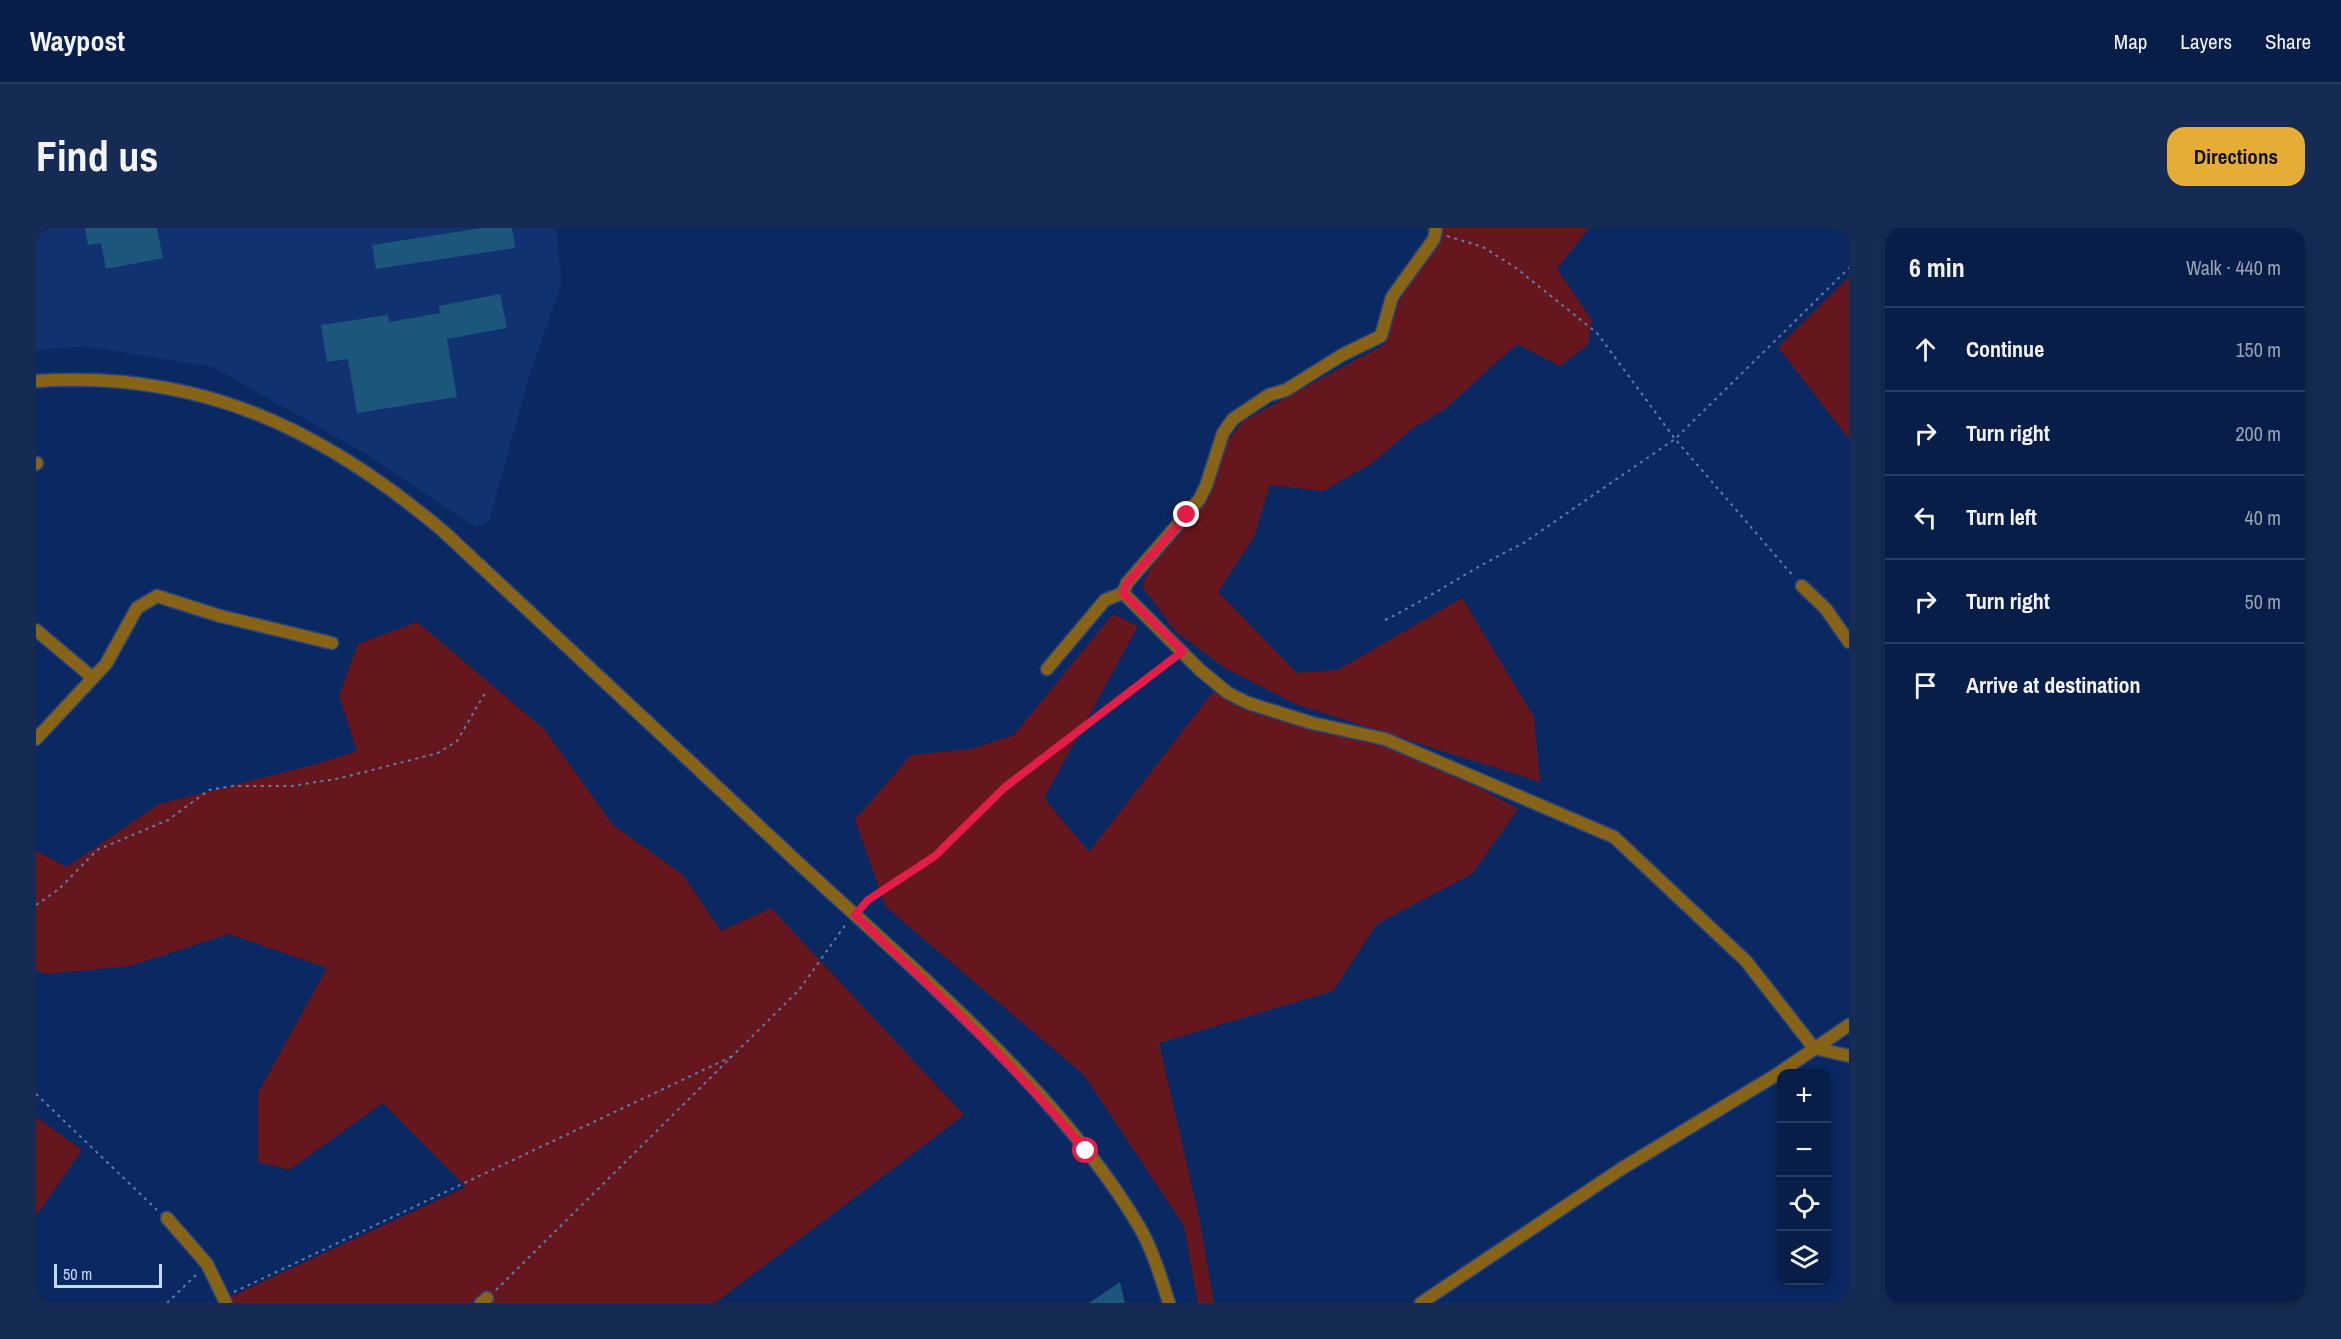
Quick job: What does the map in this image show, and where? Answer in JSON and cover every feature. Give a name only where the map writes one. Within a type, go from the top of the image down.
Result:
[{"type":"street","points":[[1047,669],[1105,600],[1123,593],[1127,583],[1199,500],[1206,486],[1223,433],[1233,419],[1269,394],[1286,390],[1342,356],[1381,336],[1392,297],[1434,239],[1436,228]]},
{"type":"street","points":[[36,381],[99,380],[138,383],[192,393],[248,409],[293,428],[368,472],[443,531],[855,915],[1006,1060],[1086,1151],[1141,1230],[1158,1268],[1169,1303]]},
{"type":"street","points":[[1802,586],[1826,609],[1849,642]]},
{"type":"street","points":[[1123,593],[1213,682],[1248,703],[1312,723],[1385,738],[1614,837],[1746,961],[1814,1048],[1849,1056]]},
{"type":"street","points":[[36,739],[106,664],[137,608],[157,596],[220,616],[332,643]]},
{"type":"street","points":[[36,630],[93,678]]},
{"type":"street","points":[[1421,1303],[1621,1169],[1776,1075],[1849,1025]]},
{"type":"street","points":[[166,1218],[207,1264],[225,1300]]},
{"type":"path","points":[[1443,228],[1448,237],[1483,247],[1516,268],[1597,333],[1675,439],[1802,586]]},
{"type":"path","points":[[1384,620],[1422,602],[1550,526],[1675,439],[1849,268]]},
{"type":"path","points":[[484,1301],[736,1055],[799,990],[839,932],[868,900],[935,856],[1004,788],[1183,651]]},
{"type":"path","points":[[36,905],[59,889],[103,846],[168,820],[209,790],[233,786],[292,786],[341,778],[438,753],[457,741],[485,693]]},
{"type":"path","points":[[225,1300],[736,1055]]},
{"type":"path","points":[[36,1094],[166,1218]]},
{"type":"path","points":[[166,1303],[207,1264]]},
{"type":"shaded area","points":[[36,228],[556,228],[562,283],[530,374],[489,521],[476,528],[368,455],[213,367],[85,346],[36,350]]},
{"type":"shaded area","points":[[1442,228],[1589,228],[1557,269],[1592,320],[1588,345],[1560,366],[1517,344],[1445,409],[1413,428],[1371,464],[1323,491],[1270,485],[1254,537],[1218,592],[1297,673],[1338,670],[1462,598],[1534,717],[1540,782],[1298,705],[1225,668],[1175,631],[1142,586],[1156,557],[1207,499],[1225,444],[1243,421],[1385,344],[1400,299],[1439,242]]},
{"type":"shaded area","points":[[1849,277],[1849,439],[1778,347]]},
{"type":"shaded area","points":[[1113,614],[1138,626],[1044,798],[1089,852],[1213,692],[1256,713],[1323,733],[1389,747],[1480,788],[1518,809],[1472,874],[1377,924],[1333,991],[1159,1043],[1199,1217],[1214,1303],[1198,1303],[1184,1226],[1084,1075],[886,907],[855,820],[911,755],[971,749],[1014,735]]},
{"type":"shaded area","points":[[417,622],[544,729],[613,825],[683,875],[721,931],[771,908],[964,1115],[715,1303],[232,1303],[230,1297],[466,1187],[383,1103],[289,1170],[258,1162],[258,1093],[327,968],[229,934],[130,966],[45,974],[36,970],[36,851],[67,867],[159,804],[310,766],[357,751],[339,696],[358,644]]},
{"type":"shaded area","points":[[36,1117],[82,1150],[36,1216]]},
{"type":"building","points":[[85,228],[157,228],[163,258],[106,269],[101,243],[88,245]]},
{"type":"building","points":[[482,228],[512,228],[515,248],[376,269],[372,245]]},
{"type":"building","points":[[500,294],[507,328],[447,339],[457,397],[357,413],[348,359],[327,362],[321,325],[388,315],[389,322],[440,313],[439,306]]},
{"type":"building","points":[[1120,1282],[1125,1303],[1089,1303]]},
{"type":"route","points":[[1086,1151],[1006,1060],[855,915],[868,900],[935,856],[1004,788],[1183,651],[1134,601],[1123,593],[1127,583],[1187,515]]}]
